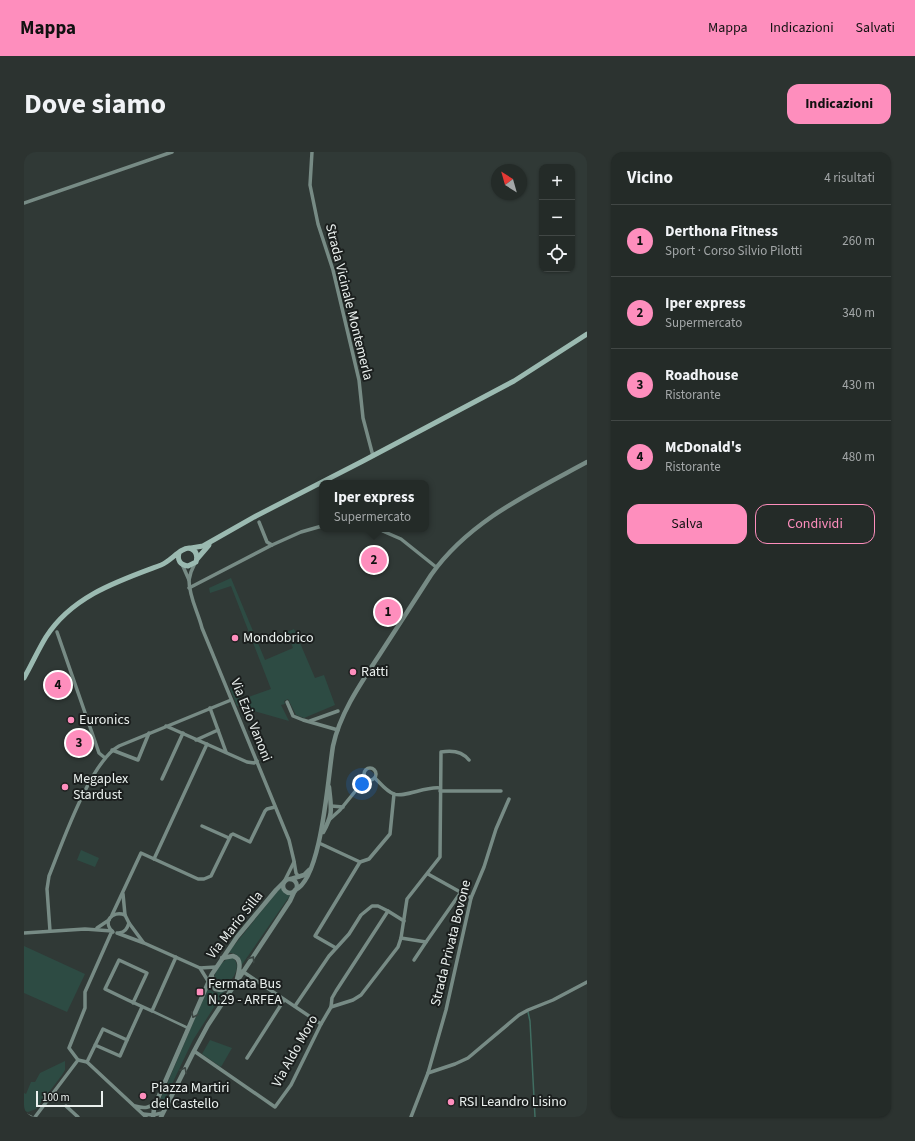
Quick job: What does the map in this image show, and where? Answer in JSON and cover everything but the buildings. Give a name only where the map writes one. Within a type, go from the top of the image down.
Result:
[{"type":"main road","points":[[327,480],[514,381],[587,334]]},
{"type":"main road","points":[[24,678],[46,637],[56,623],[80,601],[124,578],[168,562],[184,548],[203,546],[256,516],[319,484]]},
{"type":"main road","points":[[163,564],[182,564],[188,566],[194,564],[214,540]]},
{"type":"main road","points":[[191,548],[195,552],[196,560]]},
{"type":"main road","points":[[179,553],[178,559],[182,564]]},
{"type":"street","points":[[24,203],[172,152]]},
{"type":"street","name":"Strada Vicinale Montemerla","points":[[312,152],[310,185],[318,224],[333,270],[359,380],[363,418],[374,456]]},
{"type":"street","points":[[294,861],[283,886],[286,892],[289,893],[299,889],[304,882],[311,868],[319,843],[334,745],[342,718],[358,688],[436,567],[459,541],[484,522],[512,503],[587,462]]},
{"type":"street","points":[[259,522],[267,542],[272,545]]},
{"type":"street","points":[[189,588],[272,545],[302,532],[319,527]]},
{"type":"street","points":[[385,532],[401,539],[416,549],[436,567]]},
{"type":"street","points":[[189,580],[190,572],[196,560]]},
{"type":"street","points":[[182,564],[189,580]]},
{"type":"street","name":"Via Ezio Vanoni","points":[[189,580],[189,588],[202,628],[289,840],[296,874],[299,876]]},
{"type":"street","points":[[57,632],[99,753],[105,758]]},
{"type":"street","points":[[50,931],[47,889],[49,876],[81,800],[97,769],[105,758],[112,750],[149,733],[231,700]]},
{"type":"street","points":[[287,702],[293,716],[338,730]]},
{"type":"street","points":[[210,708],[226,752]]},
{"type":"street","points":[[309,722],[338,710]]},
{"type":"street","points":[[166,726],[247,762],[257,762]]},
{"type":"street","points":[[196,740],[218,730]]},
{"type":"street","points":[[112,750],[138,760],[149,733]]},
{"type":"street","points":[[162,779],[183,734]]},
{"type":"street","points":[[154,859],[206,744]]},
{"type":"street","name":"Via Aldo Moro","points":[[194,1051],[275,1107],[291,1085],[331,1007],[353,1000],[361,995],[398,947],[401,938],[407,899],[440,857],[441,752],[450,750],[464,754],[469,760]]},
{"type":"street","points":[[366,778],[364,774],[365,770],[370,768],[376,770],[375,778]]},
{"type":"street","points":[[366,778],[369,780],[375,778]]},
{"type":"street","points":[[330,817],[343,807],[366,778]]},
{"type":"street","points":[[375,778],[394,794],[401,795],[430,787],[440,789],[501,791]]},
{"type":"street","points":[[321,835],[330,817],[331,806],[328,780]]},
{"type":"street","points":[[336,948],[315,936],[360,862],[369,859],[390,834],[394,794]]},
{"type":"street","name":"Strada Privata Bovone","points":[[411,1117],[428,1073],[446,1010],[472,898],[496,829],[509,798]]},
{"type":"street","points":[[324,810],[331,806],[343,807]]},
{"type":"street","points":[[96,929],[109,920],[123,894],[141,854],[198,879],[204,879],[211,876],[231,835],[233,834],[250,842],[267,809],[275,807]]},
{"type":"street","points":[[324,810],[330,817]]},
{"type":"street","points":[[202,826],[229,838]]},
{"type":"street","points":[[319,843],[360,862]]},
{"type":"street","points":[[284,882],[304,875],[311,868]]},
{"type":"street","points":[[428,874],[472,898]]},
{"type":"street","points":[[112,931],[85,992],[85,1008],[69,1048],[78,1060],[87,1062],[144,1116],[162,1115],[194,1051],[233,986],[290,901],[296,887],[296,882],[291,879]]},
{"type":"street","name":"Via Mario Silla","points":[[153,1116],[158,1098],[208,981],[222,958],[284,882]]},
{"type":"street","points":[[414,960],[461,892]]},
{"type":"street","points":[[123,894],[125,915],[144,943]]},
{"type":"street","points":[[294,1006],[328,956],[348,934],[360,915],[366,910],[372,906],[378,906],[388,910],[404,920]]},
{"type":"street","points":[[331,1007],[332,998],[336,991],[388,910]]},
{"type":"street","points":[[112,915],[120,913],[125,915]]},
{"type":"street","points":[[109,920],[108,925],[112,931]]},
{"type":"street","points":[[117,933],[123,932],[129,923]]},
{"type":"street","points":[[24,932],[96,929],[112,931],[144,943],[200,968],[216,967]]},
{"type":"street","points":[[401,938],[426,942]]},
{"type":"street","points":[[222,958],[230,956],[236,957],[239,961],[237,981]]},
{"type":"street","points":[[152,1011],[176,957]]},
{"type":"street","points":[[134,1003],[147,973],[119,960],[105,989],[142,1007],[188,1028]]},
{"type":"street","points":[[239,967],[243,972],[321,1024]]},
{"type":"street","points":[[200,968],[208,981]]},
{"type":"street","points":[[212,974],[212,983],[215,989],[221,990],[233,986]]},
{"type":"street","points":[[428,1073],[468,1058],[519,1015],[587,982]]},
{"type":"street","points":[[247,1058],[284,1000]]},
{"type":"street","points":[[95,1045],[120,1056],[142,1007]]},
{"type":"street","points":[[87,1062],[103,1029],[127,1040]]},
{"type":"street","points":[[35,1117],[78,1060]]},
{"type":"street","points":[[134,1106],[148,1108],[152,1106],[158,1098]]},
{"type":"street","points":[[66,1106],[78,1117]]},
{"type":"street","points":[[24,1114],[31,1117]]},
{"type":"green space","points":[[231,578],[265,660],[293,648],[287,632],[294,629],[315,678],[324,675],[335,705],[304,718],[296,715],[288,699],[284,701],[285,704],[281,705],[289,721],[237,706],[230,689],[234,687],[238,698],[243,699],[271,689],[231,586],[210,593],[209,588]]},
{"type":"green space","points":[[81,850],[99,858],[95,867],[77,860]]},
{"type":"green space","points":[[281,887],[285,893],[291,894],[241,966],[238,956],[234,953],[228,953]]},
{"type":"green space","points":[[24,946],[85,974],[67,1012],[24,993]]},
{"type":"green space","points":[[231,957],[235,960],[237,965],[234,975],[227,983],[222,986],[217,986],[214,978],[215,973],[223,962]]},
{"type":"green space","points":[[209,989],[215,993],[225,990],[193,1040],[160,1109],[156,1110],[207,990]]},
{"type":"green space","points":[[210,1040],[232,1048],[221,1067],[202,1054]]},
{"type":"green space","points":[[65,1061],[65,1070],[62,1075],[36,1109],[28,1112],[24,1111],[24,1093],[26,1094],[31,1082],[35,1082],[40,1073]]},
{"type":"waterway","points":[[528,1012],[530,1021],[535,1117]]},
{"type":"place","name":"Iper express","points":[[374,560]]},
{"type":"place","name":"Derthona Fitness","points":[[388,612]]},
{"type":"place","name":"Mondobrico","points":[[235,638]]},
{"type":"place","name":"Ratti","points":[[353,672]]},
{"type":"place","name":"McDonald's","points":[[58,685]]},
{"type":"place","name":"Euronics","points":[[71,720]]},
{"type":"place","name":"Roadhouse","points":[[79,743]]},
{"type":"place","name":"Megaplex Stardust","points":[[65,787]]},
{"type":"place","name":"Fermata Bus N.29 - ARFEA","points":[[200,992]]},
{"type":"place","name":"Piazza Martiri del Castello","points":[[143,1096]]},
{"type":"place","name":"RSI Leandro Lisino","points":[[451,1102]]}]
